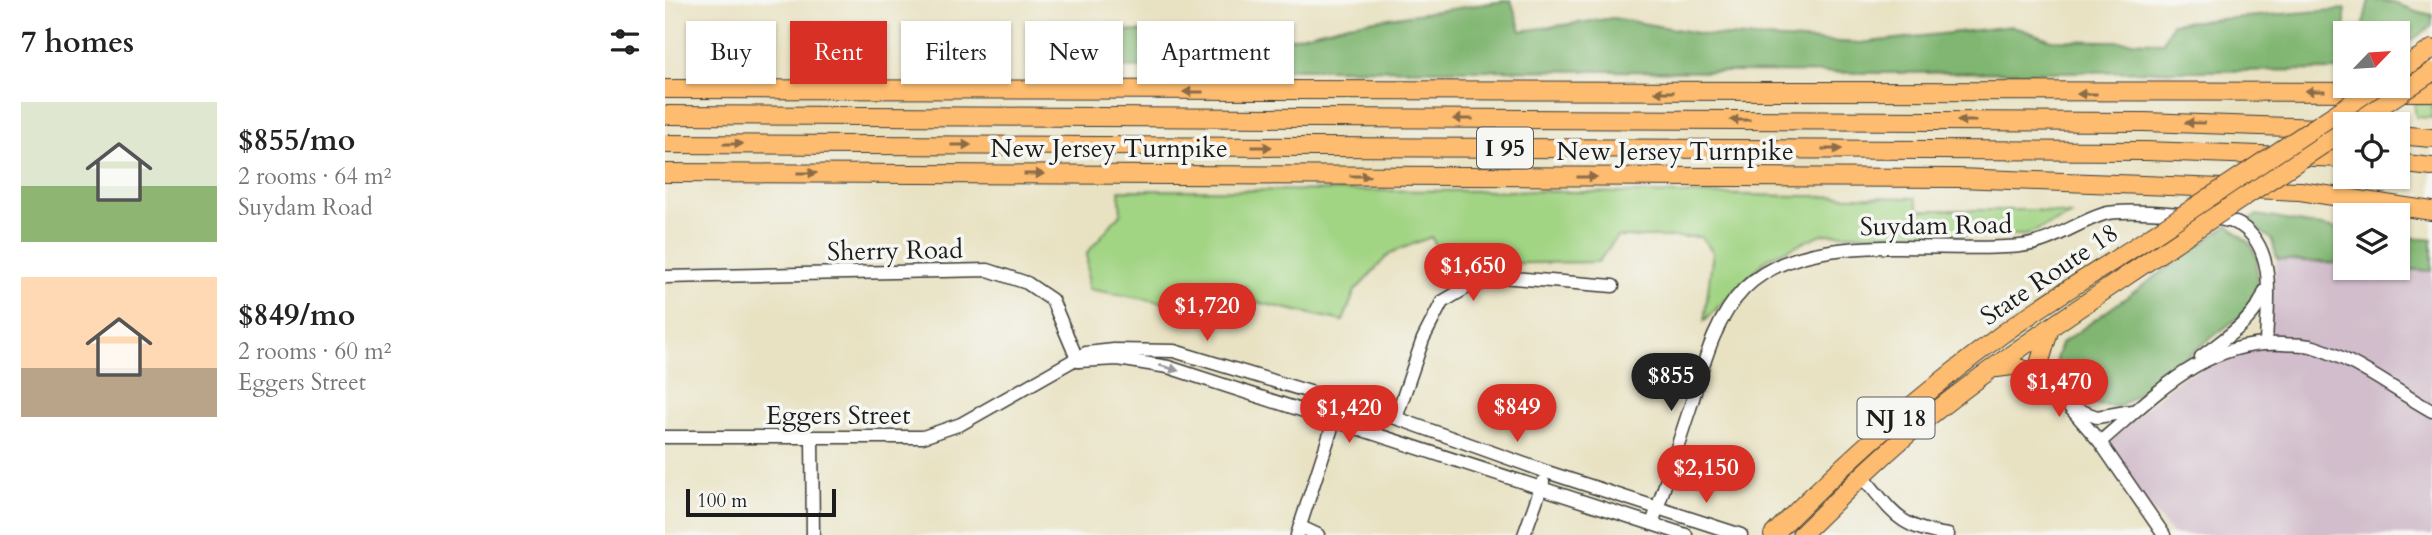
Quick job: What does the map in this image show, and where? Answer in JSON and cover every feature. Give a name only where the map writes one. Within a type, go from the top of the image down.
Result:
[{"type":"highway","points":[[2410,64],[2432,49]]},
{"type":"highway","points":[[2372,112],[2432,72]]},
{"type":"highway","name":"I 95","points":[[665,89],[2099,94],[2432,92]]},
{"type":"highway","name":"State Route 18","points":[[1773,535],[1835,471],[1919,398],[2001,335],[2359,98]]},
{"type":"highway","name":"New Jersey Turnpike","points":[[665,115],[2144,122],[2333,130]]},
{"type":"highway","points":[[2410,136],[2432,138]]},
{"type":"highway","name":"State Route 18","points":[[1801,535],[1931,415],[2050,328],[2333,138]]},
{"type":"highway","name":"New Jersey Turnpike","points":[[665,144],[2146,150],[2333,158]]},
{"type":"highway","points":[[2410,164],[2432,166]]},
{"type":"highway","name":"New Jersey Turnpike","points":[[665,173],[2013,179],[2300,191],[2432,211]]},
{"type":"highway","points":[[1997,368],[2027,369],[2042,375],[2040,361],[2050,328]]},
{"type":"street","name":"Suydam Road","points":[[1652,524],[1720,323],[1745,288],[1777,265],[1795,257],[1838,250],[2033,245],[2105,214],[2124,212],[2223,218],[2239,225],[2261,248],[2267,284],[2266,343]]},
{"type":"street","name":"Sherry Road","points":[[665,278],[988,271],[1027,283],[1052,300],[1077,361]]},
{"type":"street","points":[[1396,418],[1423,339],[1441,302],[1466,288],[1501,277],[1613,286]]},
{"type":"street","points":[[2100,442],[2249,318],[2262,302],[2267,284]]},
{"type":"street","points":[[2172,380],[2198,363],[2228,349],[2266,343],[2312,346],[2339,357],[2432,411]]},
{"type":"street","name":"Eggers Street","points":[[665,437],[923,438],[961,424],[1036,379],[1077,361],[1086,354],[1142,349],[1174,351],[1396,418],[1547,472],[1741,535]]},
{"type":"street","name":"Eggers Street","points":[[1077,361],[1139,361],[1222,385],[1686,535]]},
{"type":"street","points":[[1222,385],[1229,366]]},
{"type":"street","points":[[2042,375],[2100,442],[2164,535]]},
{"type":"street","points":[[1318,535],[1299,531],[1340,403]]},
{"type":"street","points":[[2069,405],[2084,414],[2097,417],[2120,415],[2139,409]]},
{"type":"street","points":[[812,438],[813,535]]},
{"type":"street","points":[[1524,535],[1547,472]]},
{"type":"street","points":[[1862,476],[1903,523],[1921,531],[1948,535]]},
{"type":"shaded area","points":[[2277,259],[2333,263],[2333,280],[2410,280],[2410,270],[2432,271],[2432,535],[2290,535],[2287,532],[2284,535],[2173,535],[2101,449],[2180,377],[2263,345]]},
{"type":"green space","points":[[1511,0],[1521,31],[1613,18],[1709,35],[1860,43],[2012,26],[2052,40],[2163,42],[2172,23],[2345,9],[2345,21],[2333,21],[2333,70],[1885,73],[1294,69],[1294,37],[1348,24]]},
{"type":"green space","points":[[2369,0],[2387,2],[2432,15],[2432,26],[2410,42],[2410,21],[2364,21]]},
{"type":"green space","points":[[1123,30],[1137,31],[1137,68],[1123,68]]},
{"type":"green space","points":[[2414,103],[2432,104],[2432,118],[2416,117]]},
{"type":"green space","points":[[1119,190],[1523,191],[1915,198],[1919,210],[2035,210],[2071,215],[2026,235],[1822,234],[1768,258],[1704,321],[1713,252],[1701,237],[1617,237],[1598,262],[1472,264],[1450,268],[1431,237],[1390,253],[1355,291],[1343,321],[1256,302],[1245,286],[1204,291],[1172,304],[1088,289],[1087,253],[1121,213]]},
{"type":"green space","points":[[2257,215],[2333,228],[2333,263],[2277,259],[2272,240],[2248,221]]},
{"type":"green space","points":[[2228,225],[2250,244],[2257,258],[2257,283],[2247,311],[2121,406],[2097,405],[2079,397],[2067,382],[2056,359],[2061,344]]},
{"type":"green space","points":[[2410,237],[2432,240],[2432,271],[2410,270]]}]
